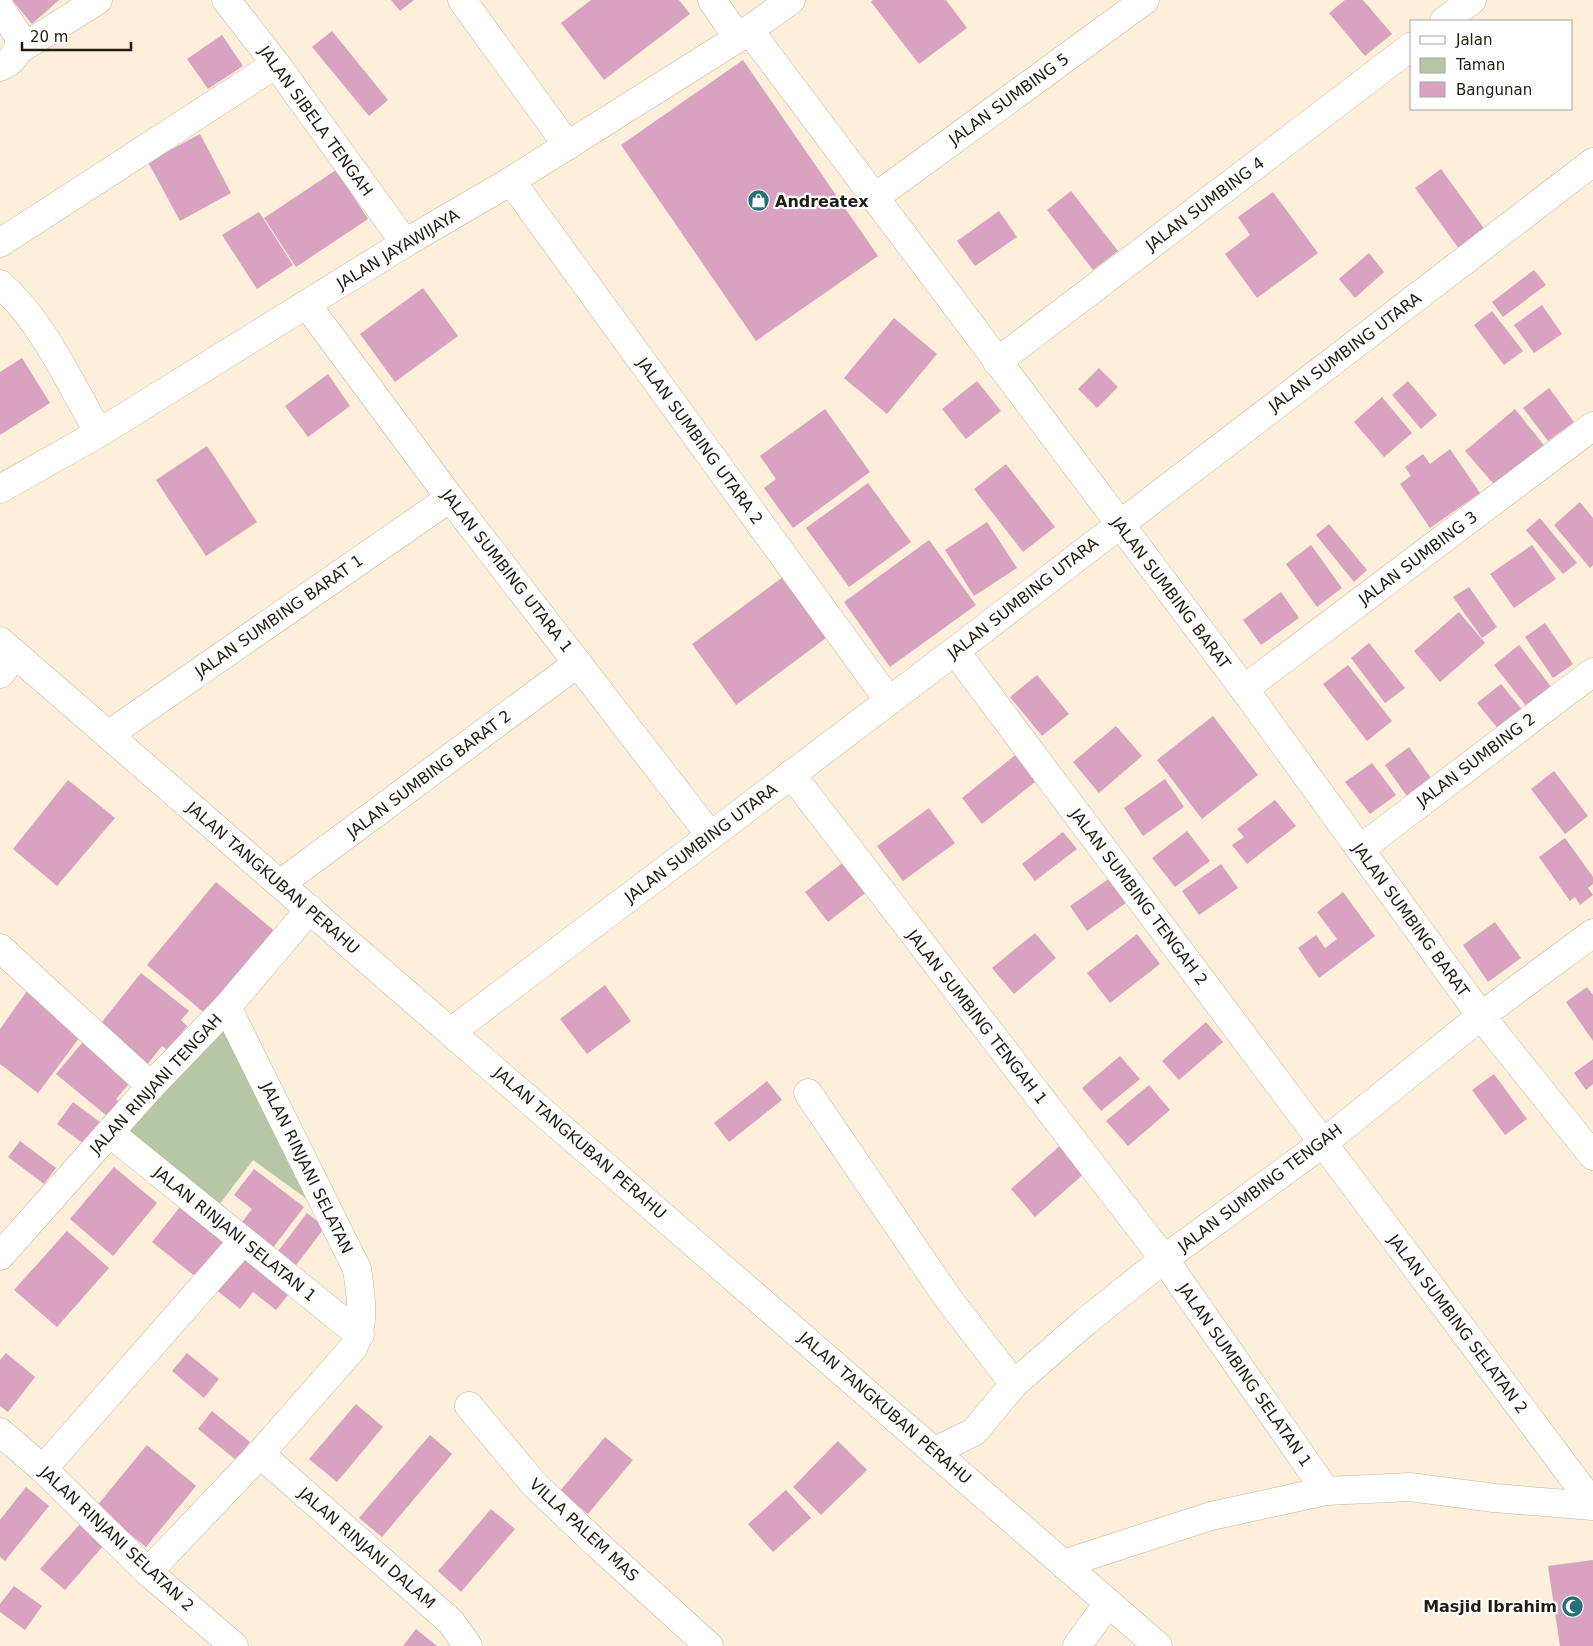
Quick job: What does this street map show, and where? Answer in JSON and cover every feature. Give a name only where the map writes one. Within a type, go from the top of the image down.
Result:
[{"type":"street","points":[[10,58],[98,0]]},
{"type":"street","name":"JALAN SIBELA TENGAH","points":[[226,0],[276,64],[405,243]]},
{"type":"street","points":[[462,0],[568,146]]},
{"type":"street","name":"JALAN SUMBING BARAT","points":[[712,0],[743,34],[874,198],[1244,689],[1481,1016],[1593,1156]]},
{"type":"street","name":"JALAN JAYAWIJAYA","points":[[0,489],[99,433],[405,243],[568,146],[743,34],[791,0]]},
{"type":"street","name":"JALAN SUMBING 5","points":[[874,198],[1145,0]]},
{"type":"street","points":[[1445,20],[1472,0]]},
{"type":"street","points":[[0,8],[20,38],[10,58]]},
{"type":"street","name":"JALAN SUMBING 4","points":[[997,362],[1410,48]]},
{"type":"street","points":[[0,243],[276,64]]},
{"type":"street","name":"JALAN SUMBING UTARA","points":[[452,1032],[955,651],[1593,162]]},
{"type":"street","name":"JALAN SUMBING UTARA 2","points":[[511,181],[888,701]]},
{"type":"street","points":[[0,284],[13,295],[42,334],[99,433]]},
{"type":"street","name":"JALAN SUMBING UTARA 1","points":[[307,305],[450,498],[710,835]]},
{"type":"street","name":"JALAN SUMBING 3","points":[[1244,689],[1593,426]]},
{"type":"street","name":"JALAN SUMBING BARAT 1","points":[[108,735],[450,498]]},
{"type":"street","name":"JALAN SUMBING TENGAH 2","points":[[955,651],[1322,1144]]},
{"type":"street","name":"JALAN TANGKUBAN PERAHU","points":[[5,657],[108,735],[1158,1646]]},
{"type":"street","name":"JALAN SUMBING BARAT 2","points":[[280,884],[578,663]]},
{"type":"street","name":"JALAN SUMBING 2","points":[[1360,849],[1593,672]]},
{"type":"street","name":"JALAN SUMBING TENGAH 1","points":[[791,774],[1164,1259]]},
{"type":"street","name":"JALAN RINJANI TENGAH","points":[[0,1256],[151,1086],[227,1007],[310,909]]},
{"type":"street","name":"JALAN SUMBING TENGAH","points":[[935,1451],[974,1432],[1014,1384],[1085,1322],[1164,1259],[1322,1144],[1481,1016],[1593,933]]},
{"type":"street","points":[[3,958],[151,1086]]},
{"type":"street","name":"JALAN RINJANI SELATAN","points":[[227,1007],[357,1269],[362,1303],[360,1335]]},
{"type":"street","points":[[808,1093],[947,1297],[1014,1384]]},
{"type":"street","name":"JALAN RINJANI SELATAN 1","points":[[110,1133],[360,1335]]},
{"type":"street","name":"JALAN SUMBING SELATAN 2","points":[[1322,1144],[1593,1505]]},
{"type":"street","points":[[43,1468],[243,1241]]},
{"type":"street","name":"JALAN SUMBING SELATAN 1","points":[[1164,1259],[1326,1491]]},
{"type":"street","points":[[148,1572],[260,1454],[353,1348],[360,1335]]},
{"type":"street","name":"VILLA PALEM MAS","points":[[469,1406],[534,1484],[709,1646]]},
{"type":"street","name":"JALAN RINJANI SELATAN 2","points":[[0,1432],[43,1468],[148,1572],[224,1643]]},
{"type":"street","name":"JALAN RINJANI DALAM","points":[[260,1454],[451,1622],[468,1646]]},
{"type":"street","points":[[1063,1564],[1212,1516],[1326,1491],[1410,1487],[1494,1498],[1593,1505]]},
{"type":"street","points":[[1076,1646],[1108,1603]]},
{"type":"green space","points":[[225,1025],[311,1202],[253,1160],[219,1205],[126,1132]]},
{"type":"building","points":[[12,0],[59,0],[32,24]]},
{"type":"building","points":[[391,0],[414,0],[400,11]]},
{"type":"building","points":[[591,0],[679,0],[690,14],[604,80],[561,23]]},
{"type":"building","points":[[873,0],[946,0],[967,28],[919,64],[871,2]]},
{"type":"building","points":[[1345,0],[1363,0],[1392,34],[1365,56],[1329,13]]},
{"type":"building","points":[[332,31],[388,100],[369,116],[312,47]]},
{"type":"building","points":[[222,35],[243,66],[208,89],[187,59]]},
{"type":"building","points":[[743,60],[878,256],[756,341],[621,145]]},
{"type":"building","points":[[200,134],[231,193],[180,221],[148,162]]},
{"type":"building","points":[[1441,169],[1488,234],[1462,253],[1415,188]]},
{"type":"building","points":[[336,170],[368,219],[296,267],[264,218]]},
{"type":"building","points":[[1071,191],[1118,251],[1093,270],[1047,210]]},
{"type":"building","points":[[1273,192],[1318,253],[1257,298],[1225,254],[1250,235],[1238,217]]},
{"type":"building","points":[[999,211],[1017,237],[975,266],[957,241]]},
{"type":"building","points":[[259,212],[293,265],[257,289],[222,235]]},
{"type":"building","points":[[1369,253],[1384,272],[1355,298],[1339,279]]},
{"type":"building","points":[[1534,270],[1546,285],[1503,317],[1492,302]]},
{"type":"building","points":[[423,288],[458,336],[395,382],[360,334]]},
{"type":"building","points":[[1542,305],[1562,334],[1534,353],[1514,325]]},
{"type":"building","points":[[1492,311],[1523,351],[1504,365],[1474,325]]},
{"type":"building","points":[[894,318],[937,354],[887,414],[844,378]]},
{"type":"building","points":[[22,358],[50,403],[0,435],[0,372]]},
{"type":"building","points":[[1099,368],[1118,387],[1097,408],[1078,389]]},
{"type":"building","points":[[328,374],[350,406],[308,437],[285,406]]},
{"type":"building","points":[[977,381],[1001,411],[966,439],[942,409]]},
{"type":"building","points":[[1408,381],[1437,415],[1421,429],[1392,395]]},
{"type":"building","points":[[1549,388],[1574,422],[1548,441],[1523,408]]},
{"type":"building","points":[[1382,397],[1412,433],[1384,457],[1354,422]]},
{"type":"building","points":[[825,409],[870,472],[793,528],[764,488],[776,479],[760,456]]},
{"type":"building","points":[[1515,409],[1547,449],[1498,489],[1465,451]]},
{"type":"building","points":[[207,446],[257,522],[206,556],[156,480]]},
{"type":"building","points":[[1450,449],[1480,493],[1430,528],[1400,484],[1411,476],[1405,467],[1423,454],[1430,464]]},
{"type":"building","points":[[1006,464],[1055,527],[1023,552],[974,489]]},
{"type":"building","points":[[868,483],[911,542],[849,587],[806,528]]},
{"type":"building","points":[[1580,502],[1593,518],[1593,565],[1590,568],[1554,525]]},
{"type":"building","points":[[1540,518],[1577,563],[1563,574],[1526,530]]},
{"type":"building","points":[[987,522],[1017,568],[974,596],[945,550]]},
{"type":"building","points":[[1329,524],[1367,570],[1354,582],[1316,535]]},
{"type":"building","points":[[929,540],[976,605],[890,667],[844,602]]},
{"type":"building","points":[[1311,545],[1342,588],[1317,607],[1286,564]]},
{"type":"building","points":[[1532,545],[1556,579],[1514,608],[1490,574]]},
{"type":"building","points":[[783,577],[826,638],[736,705],[692,644]]},
{"type":"building","points":[[1469,587],[1497,627],[1482,638],[1453,597]]},
{"type":"building","points":[[1281,592],[1299,618],[1261,645],[1243,620]]},
{"type":"building","points":[[1459,612],[1485,643],[1440,682],[1414,651]]},
{"type":"building","points":[[1545,623],[1573,664],[1553,678],[1525,637]]},
{"type":"building","points":[[1369,643],[1405,688],[1385,703],[1351,658]]},
{"type":"building","points":[[1519,645],[1552,688],[1527,707],[1494,665]]},
{"type":"building","points":[[1348,665],[1392,721],[1367,741],[1323,684]]},
{"type":"building","points":[[1037,675],[1069,714],[1042,736],[1010,697]]},
{"type":"building","points":[[1501,684],[1524,712],[1500,731],[1477,703]]},
{"type":"building","points":[[1213,716],[1258,775],[1202,819],[1157,760]]},
{"type":"building","points":[[1116,726],[1142,756],[1099,793],[1073,762]]},
{"type":"building","points":[[1409,747],[1433,781],[1409,799],[1385,765]]},
{"type":"building","points":[[1019,752],[1040,778],[982,824],[962,798]]},
{"type":"building","points":[[1372,763],[1396,795],[1370,814],[1345,782]]},
{"type":"building","points":[[1554,771],[1588,816],[1565,834],[1531,789]]},
{"type":"building","points":[[1165,779],[1184,807],[1143,836],[1124,808]]},
{"type":"building","points":[[68,780],[115,818],[57,886],[13,849]]},
{"type":"building","points":[[1275,800],[1296,826],[1247,864],[1232,845],[1244,837],[1237,829]]},
{"type":"building","points":[[929,808],[955,843],[903,881],[877,846]]},
{"type":"building","points":[[1187,831],[1210,861],[1175,887],[1152,858]]},
{"type":"building","points":[[1063,832],[1077,849],[1035,881],[1022,864]]},
{"type":"building","points":[[1565,838],[1593,877],[1593,884],[1588,888],[1593,895],[1580,905],[1575,897],[1570,901],[1539,857]]},
{"type":"building","points":[[845,861],[868,891],[828,922],[805,892]]},
{"type":"building","points":[[1221,864],[1238,888],[1199,915],[1182,891]]},
{"type":"building","points":[[1113,876],[1130,900],[1087,931],[1070,906]]},
{"type":"building","points":[[216,882],[277,933],[208,1016],[147,965]]},
{"type":"building","points":[[1343,892],[1375,936],[1319,978],[1298,948],[1316,935],[1325,948],[1337,939],[1317,912]]},
{"type":"building","points":[[1495,922],[1521,958],[1488,982],[1463,945]]},
{"type":"building","points":[[1035,933],[1056,958],[1014,994],[992,968]]},
{"type":"building","points":[[1137,934],[1160,964],[1110,1003],[1087,973]]},
{"type":"building","points":[[141,973],[189,1011],[181,1020],[187,1026],[168,1050],[162,1046],[146,1066],[98,1027]]},
{"type":"building","points":[[605,985],[631,1021],[587,1054],[560,1019]]},
{"type":"building","points":[[1587,987],[1593,995],[1593,1041],[1566,1002]]},
{"type":"building","points":[[27,991],[83,1033],[38,1093],[0,1064],[0,1029]]},
{"type":"building","points":[[1206,1022],[1223,1042],[1179,1080],[1162,1061]]},
{"type":"building","points":[[87,1037],[135,1077],[116,1099],[125,1107],[113,1121],[56,1074]]},
{"type":"building","points":[[1120,1056],[1140,1079],[1101,1111],[1082,1088]]},
{"type":"building","points":[[1593,1059],[1593,1084],[1586,1090],[1574,1073]]},
{"type":"building","points":[[1494,1074],[1527,1119],[1505,1135],[1472,1090]]},
{"type":"building","points":[[767,1081],[782,1100],[729,1142],[714,1123]]},
{"type":"building","points":[[1149,1085],[1170,1110],[1128,1146],[1106,1121]]},
{"type":"building","points":[[73,1102],[104,1125],[88,1147],[57,1124]]},
{"type":"building","points":[[20,1141],[56,1168],[44,1184],[8,1157]]},
{"type":"building","points":[[1063,1143],[1087,1171],[1035,1217],[1011,1189]]},
{"type":"building","points":[[114,1167],[157,1203],[113,1256],[70,1219]]},
{"type":"building","points":[[254,1169],[304,1207],[272,1249],[240,1225],[252,1209],[234,1195]]},
{"type":"building","points":[[180,1207],[229,1245],[201,1281],[152,1242]]},
{"type":"building","points":[[307,1213],[325,1227],[294,1268],[276,1254]]},
{"type":"building","points":[[67,1231],[109,1268],[57,1327],[14,1290]]},
{"type":"building","points":[[243,1253],[259,1266],[257,1269],[288,1295],[276,1310],[253,1292],[240,1309],[214,1288]]},
{"type":"building","points":[[6,1353],[35,1377],[8,1412],[0,1406],[0,1360]]},
{"type":"building","points":[[187,1353],[219,1379],[204,1398],[172,1371]]},
{"type":"building","points":[[356,1404],[383,1427],[337,1482],[309,1459]]},
{"type":"building","points":[[212,1411],[250,1442],[236,1460],[198,1429]]},
{"type":"building","points":[[430,1435],[452,1454],[382,1537],[359,1518]]},
{"type":"building","points":[[605,1437],[633,1460],[588,1514],[560,1491]]},
{"type":"building","points":[[838,1441],[867,1470],[821,1515],[793,1487]]},
{"type":"building","points":[[147,1445],[196,1486],[146,1547],[96,1507]]},
{"type":"building","points":[[26,1487],[49,1506],[5,1561],[0,1557],[0,1520]]},
{"type":"building","points":[[786,1490],[811,1518],[773,1552],[748,1524]]},
{"type":"building","points":[[491,1509],[515,1529],[461,1592],[438,1571]]},
{"type":"building","points":[[80,1524],[104,1545],[65,1590],[40,1569]]},
{"type":"building","name":"Masjid Ibrahim","points":[[1593,1560],[1593,1646],[1560,1646],[1548,1566]]},
{"type":"building","points":[[14,1586],[42,1606],[25,1630],[0,1612],[0,1604]]},
{"type":"building","points":[[416,1629],[437,1646],[403,1646]]},
{"type":"place","name":"Andreatex","points":[[759,201]]},
{"type":"place","name":"Masjid Ibrahim","points":[[1573,1606]]}]
